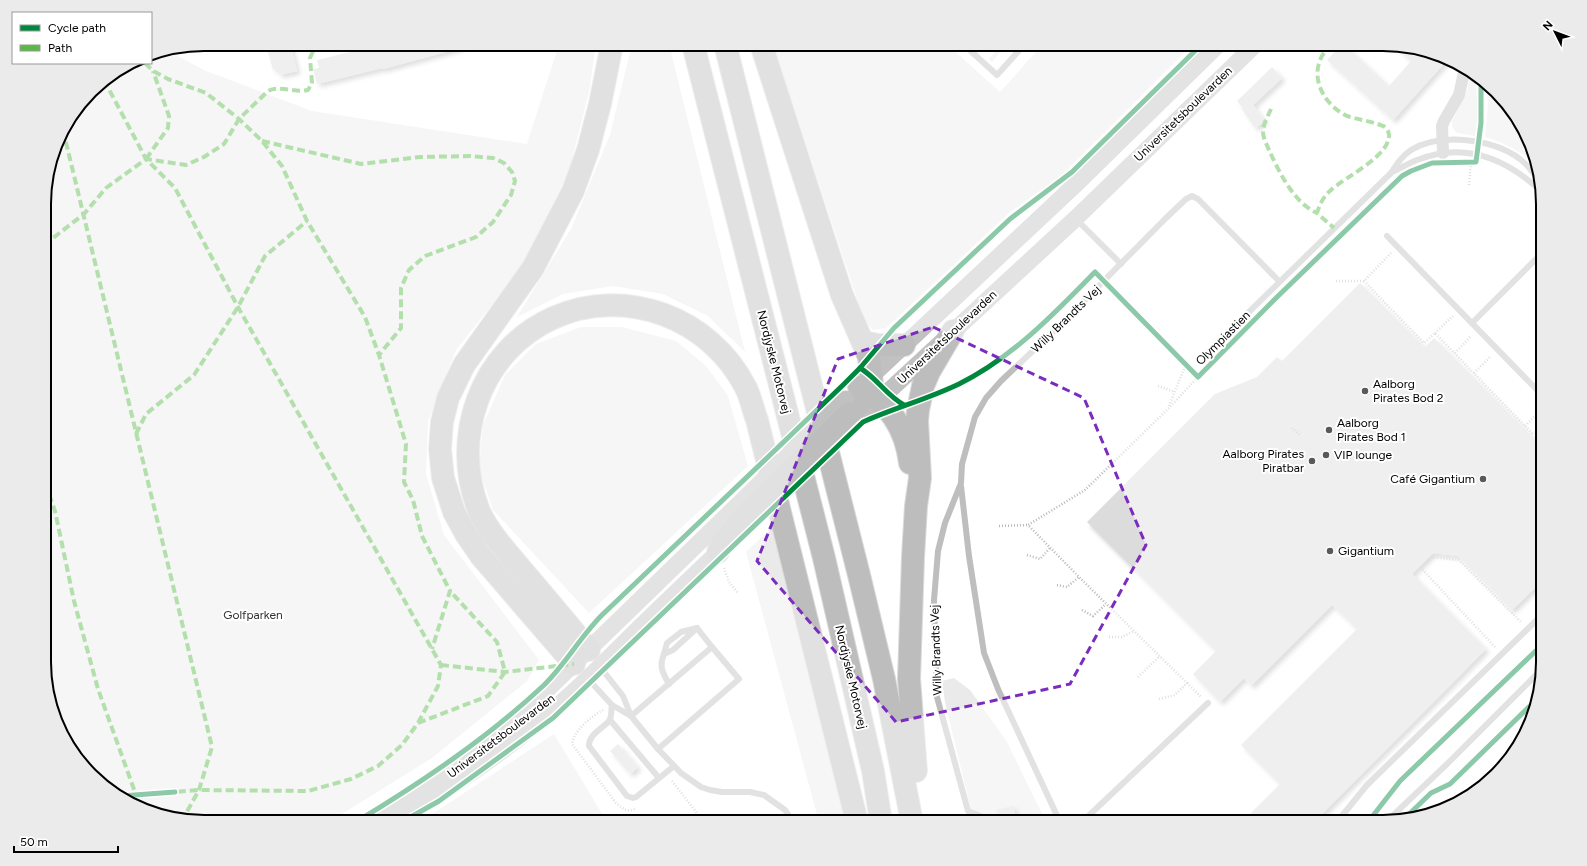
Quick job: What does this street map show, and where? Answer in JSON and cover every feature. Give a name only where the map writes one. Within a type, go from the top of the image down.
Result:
[{"type":"highway","points":[[588,665],[481,556],[466,534],[454,512],[443,478],[440,449],[442,422],[448,398],[464,365],[533,268],[573,191],[590,143],[600,104],[611,51]]},
{"type":"highway","name":"Nordjyske Motorvej","points":[[695,51],[824,558],[873,771],[880,815]]},
{"type":"highway","points":[[727,51],[863,590],[884,679],[911,815]]},
{"type":"highway","points":[[718,552],[724,541],[751,507],[861,398],[869,357],[842,295],[763,51]]},
{"type":"highway","points":[[588,665],[496,540],[480,512],[470,480],[467,448],[472,416],[483,385],[501,358],[510,348],[525,335],[553,318],[584,308],[616,305],[648,309],[679,320],[706,338],[725,356],[746,389],[757,420],[855,815]]},
{"type":"highway","points":[[919,815],[912,739],[909,679],[916,506],[920,478],[917,421],[919,401],[929,372],[953,331]]},
{"type":"highway","points":[[863,342],[879,345],[904,345]]},
{"type":"highway","points":[[861,398],[890,411],[897,423],[908,446],[916,506]]},
{"type":"main road","name":"Universitetsboulevarden","points":[[861,398],[904,345],[1076,184],[1212,51]]},
{"type":"main road","name":"Universitetsboulevarden","points":[[861,398],[953,331],[1075,218],[1249,51]]},
{"type":"main road","name":"Universitetsboulevarden","points":[[405,815],[451,787],[530,730],[588,665],[751,507]]},
{"type":"main road","name":"Universitetsboulevarden","points":[[382,815],[444,775],[588,665],[718,552]]},
{"type":"street","points":[[1443,153],[1442,140],[1444,121],[1459,95],[1464,74]]},
{"type":"lane","points":[[973,53],[997,75],[1019,51]]},
{"type":"lane","points":[[1209,351],[1391,173],[1402,157],[1412,149],[1442,140],[1479,142],[1509,152],[1522,160],[1533,172]]},
{"type":"lane","points":[[1391,173],[1417,160],[1443,153],[1460,153],[1491,158],[1514,169],[1535,186]]},
{"type":"lane","name":"Willy Brandts Vej","points":[[1057,815],[998,689],[984,653],[969,556],[961,483],[962,464],[968,437],[975,416],[986,398],[1001,380],[1059,326],[1170,214],[1186,199],[1192,196],[1198,199],[1279,282]]},
{"type":"lane","points":[[1075,218],[1121,264]]},
{"type":"lane","points":[[1387,236],[1536,389]]},
{"type":"lane","points":[[1472,323],[1536,259]]},
{"type":"lane","name":"Willy Brandts Vej","points":[[961,483],[945,523],[938,551],[934,600],[937,697],[968,811],[978,815]]},
{"type":"lane","points":[[1343,815],[1367,785],[1536,621]]},
{"type":"lane","points":[[658,749],[739,679],[697,628]]},
{"type":"lane","points":[[664,654],[673,650],[697,628]]},
{"type":"lane","points":[[669,684],[661,672],[661,663],[667,643],[681,632],[697,628]]},
{"type":"lane","points":[[630,716],[712,647]]},
{"type":"lane","points":[[588,665],[612,705],[630,716],[658,749],[690,780],[701,787],[710,790],[722,792],[750,792],[764,795],[785,810],[788,815]]},
{"type":"lane","points":[[588,665],[623,696],[630,716]]},
{"type":"lane","points":[[1393,815],[1536,675]]},
{"type":"lane","points":[[1089,815],[1208,703]]},
{"type":"lane","points":[[612,705],[610,720],[592,737],[589,741],[589,746],[629,798],[636,797],[674,766]]},
{"type":"lane","points":[[610,720],[659,778]]},
{"type":"path","points":[[1465,162],[1476,162],[1477,155]]},
{"type":"path","points":[[1469,185],[1471,163]]},
{"type":"path","points":[[1336,281],[1364,281],[1390,255]]},
{"type":"path","points":[[1364,281],[1424,343],[1449,319]]},
{"type":"path","points":[[1435,333],[1532,433],[1536,433]]},
{"type":"path","points":[[1455,353],[1470,338]]},
{"type":"path","points":[[1474,373],[1489,358]]},
{"type":"path","points":[[1168,408],[1186,364]]},
{"type":"path","points":[[999,526],[1028,525],[1085,490],[1168,408],[1194,373]]},
{"type":"path","points":[[1158,386],[1174,392]]},
{"type":"path","points":[[1525,426],[1536,415]]},
{"type":"path","points":[[1292,428],[1300,435]]},
{"type":"path","points":[[1028,525],[1106,604],[1208,703]]},
{"type":"path","points":[[1027,554],[1040,559],[1050,548]]},
{"type":"path","points":[[718,552],[729,582],[738,593]]},
{"type":"path","points":[[1502,655],[1434,584],[1421,568],[1433,556],[1459,560],[1522,623]]},
{"type":"path","points":[[1057,585],[1067,587],[1079,577]]},
{"type":"path","points":[[1512,613],[1536,589]]},
{"type":"path","points":[[1533,592],[1536,595]]},
{"type":"path","points":[[1082,610],[1093,616],[1106,604]]},
{"type":"path","points":[[1109,637],[1122,637],[1134,631]]},
{"type":"path","points":[[1138,677],[1160,656]]},
{"type":"path","points":[[1159,699],[1175,695],[1187,683]]},
{"type":"path","points":[[672,781],[699,815]]},
{"type":"highlighted area","points":[[933,327],[1084,398],[1146,545],[1070,684],[896,722],[757,561],[838,359]]},
{"type":"green space","name":"Golfparken","points":[[557,51],[595,51],[589,92],[569,171],[519,271],[456,350],[428,421],[426,474],[444,535],[539,660],[527,681],[432,758],[340,815],[194,815],[164,810],[127,795],[103,777],[89,763],[71,739],[56,702],[51,672],[51,194],[56,164],[71,127],[89,103],[103,89],[127,71],[143,64],[152,64],[152,60],[174,54],[206,71],[312,111],[527,144]]},
{"type":"green space","points":[[630,51],[671,51],[745,352],[708,316],[663,294],[613,286],[563,294],[517,317],[571,229],[610,135]]},
{"type":"green space","points":[[775,51],[955,51],[1000,92],[1037,51],[1186,51],[1063,174],[1009,213],[886,328],[873,330],[864,320]]},
{"type":"green space","points":[[996,51],[1002,51],[992,62],[989,59]]},
{"type":"green space","points":[[1470,78],[1476,83],[1477,121],[1475,136],[1457,133],[1452,127],[1452,121],[1467,91]]},
{"type":"green space","points":[[1486,91],[1498,103],[1516,127],[1530,161],[1511,148],[1485,137],[1488,103]]},
{"type":"green space","points":[[581,327],[622,327],[676,341],[706,366],[728,396],[748,466],[589,613],[493,510],[479,469],[483,425],[505,375],[536,344]]},
{"type":"green space","points":[[774,525],[843,815],[817,815],[746,552]]},
{"type":"green space","points":[[954,678],[970,690],[1007,742],[1043,815],[972,815],[945,702],[942,681]]},
{"type":"green space","points":[[554,734],[603,815],[431,815]]},
{"type":"building","points":[[268,51],[292,51],[297,71],[279,75],[278,69],[273,70]]},
{"type":"building","points":[[354,51],[449,51],[383,69],[317,84],[313,69],[319,68],[317,60]]},
{"type":"building","points":[[1335,51],[1352,51],[1389,86],[1411,61],[1401,52],[1423,56],[1444,64],[1393,120],[1327,60]]},
{"type":"building","points":[[1272,67],[1282,78],[1253,105],[1265,121],[1255,128],[1237,101]]},
{"type":"building","name":"Gigantium","points":[[1360,283],[1425,347],[1434,338],[1536,440],[1536,587],[1512,610],[1458,556],[1433,553],[1412,574],[1486,649],[1321,815],[1251,815],[1250,814],[1280,784],[1241,745],[1357,629],[1332,605],[1251,686],[1244,678],[1220,702],[1193,674],[1216,651],[1087,522],[1215,394],[1257,377],[1277,357],[1282,361]]},
{"type":"building","points":[[618,744],[638,767],[630,774],[610,751]]},
{"type":"building","points":[[1013,806],[1015,815],[998,815],[996,810]]},
{"type":"marked path","points":[[51,240],[84,214],[106,188],[146,159],[186,165],[204,157],[224,144],[239,119],[268,91],[273,89],[298,91],[308,90],[312,83],[310,58],[313,51]]},
{"type":"marked path","points":[[1326,51],[1322,56],[1317,75],[1322,92],[1327,99],[1339,112],[1347,116],[1384,127],[1388,131],[1389,135],[1387,143],[1375,158],[1331,190],[1322,201],[1317,213],[1334,228]]},
{"type":"marked path","points":[[146,64],[153,71],[168,79],[206,93],[239,119],[262,141],[282,166],[307,221],[365,317],[379,355],[406,444],[404,482],[413,500],[422,536],[450,591],[432,649]]},
{"type":"marked path","points":[[146,159],[168,128],[169,116],[153,71]]},
{"type":"marked path","points":[[107,86],[146,159],[175,188],[238,307],[441,665],[438,686],[418,723],[402,745],[378,766],[351,779],[308,791],[199,790],[175,792]]},
{"type":"marked path","points":[[1271,109],[1263,129],[1264,139],[1277,168],[1288,186],[1301,202],[1317,213]]},
{"type":"marked path","points":[[65,140],[212,747],[199,790],[186,814]]},
{"type":"marked path","points":[[262,141],[361,164],[420,157],[470,156],[493,158],[504,163],[512,172],[515,181],[511,195],[493,222],[476,237],[425,256],[409,270],[401,288],[401,328],[379,355]]},
{"type":"marked path","points":[[136,434],[146,414],[194,375],[238,307],[265,256],[307,221]]},
{"type":"marked path","points":[[51,500],[55,511],[74,601],[98,689],[137,799]]},
{"type":"marked path","points":[[418,723],[488,696],[505,672],[497,642],[450,591]]},
{"type":"marked path","points":[[441,665],[505,672],[574,664]]},
{"type":"cycle path","points":[[367,815],[453,759],[499,724],[543,686],[602,615],[843,385],[860,368],[894,328],[1010,219],[1072,172],[1195,51]]},
{"type":"cycle path","name":"Olympiastien","points":[[414,815],[439,801],[553,718],[863,422],[959,384],[997,361],[1032,334],[1095,272],[1198,377],[1275,299],[1402,176],[1432,163],[1476,162],[1481,123],[1481,87]]},
{"type":"cycle path","points":[[860,368],[872,377],[892,397],[904,405]]},
{"type":"cycle path","points":[[1373,815],[1400,781],[1536,651]]},
{"type":"cycle path","points":[[1411,812],[1431,793],[1450,784],[1530,706]]},
{"type":"cycle path","points":[[128,795],[175,792]]},
{"type":"place","name":"Aalborg Pirates Bod 2","points":[[1365,391]]},
{"type":"place","name":"Aalborg Pirates Bod 1","points":[[1329,430]]},
{"type":"place","name":"VIP lounge","points":[[1326,455]]},
{"type":"place","name":"Aalborg Pirates Piratbar","points":[[1312,461]]},
{"type":"place","name":"Café Gigantium","points":[[1483,479]]},
{"type":"place","name":"Gigantium","points":[[1330,551]]}]
